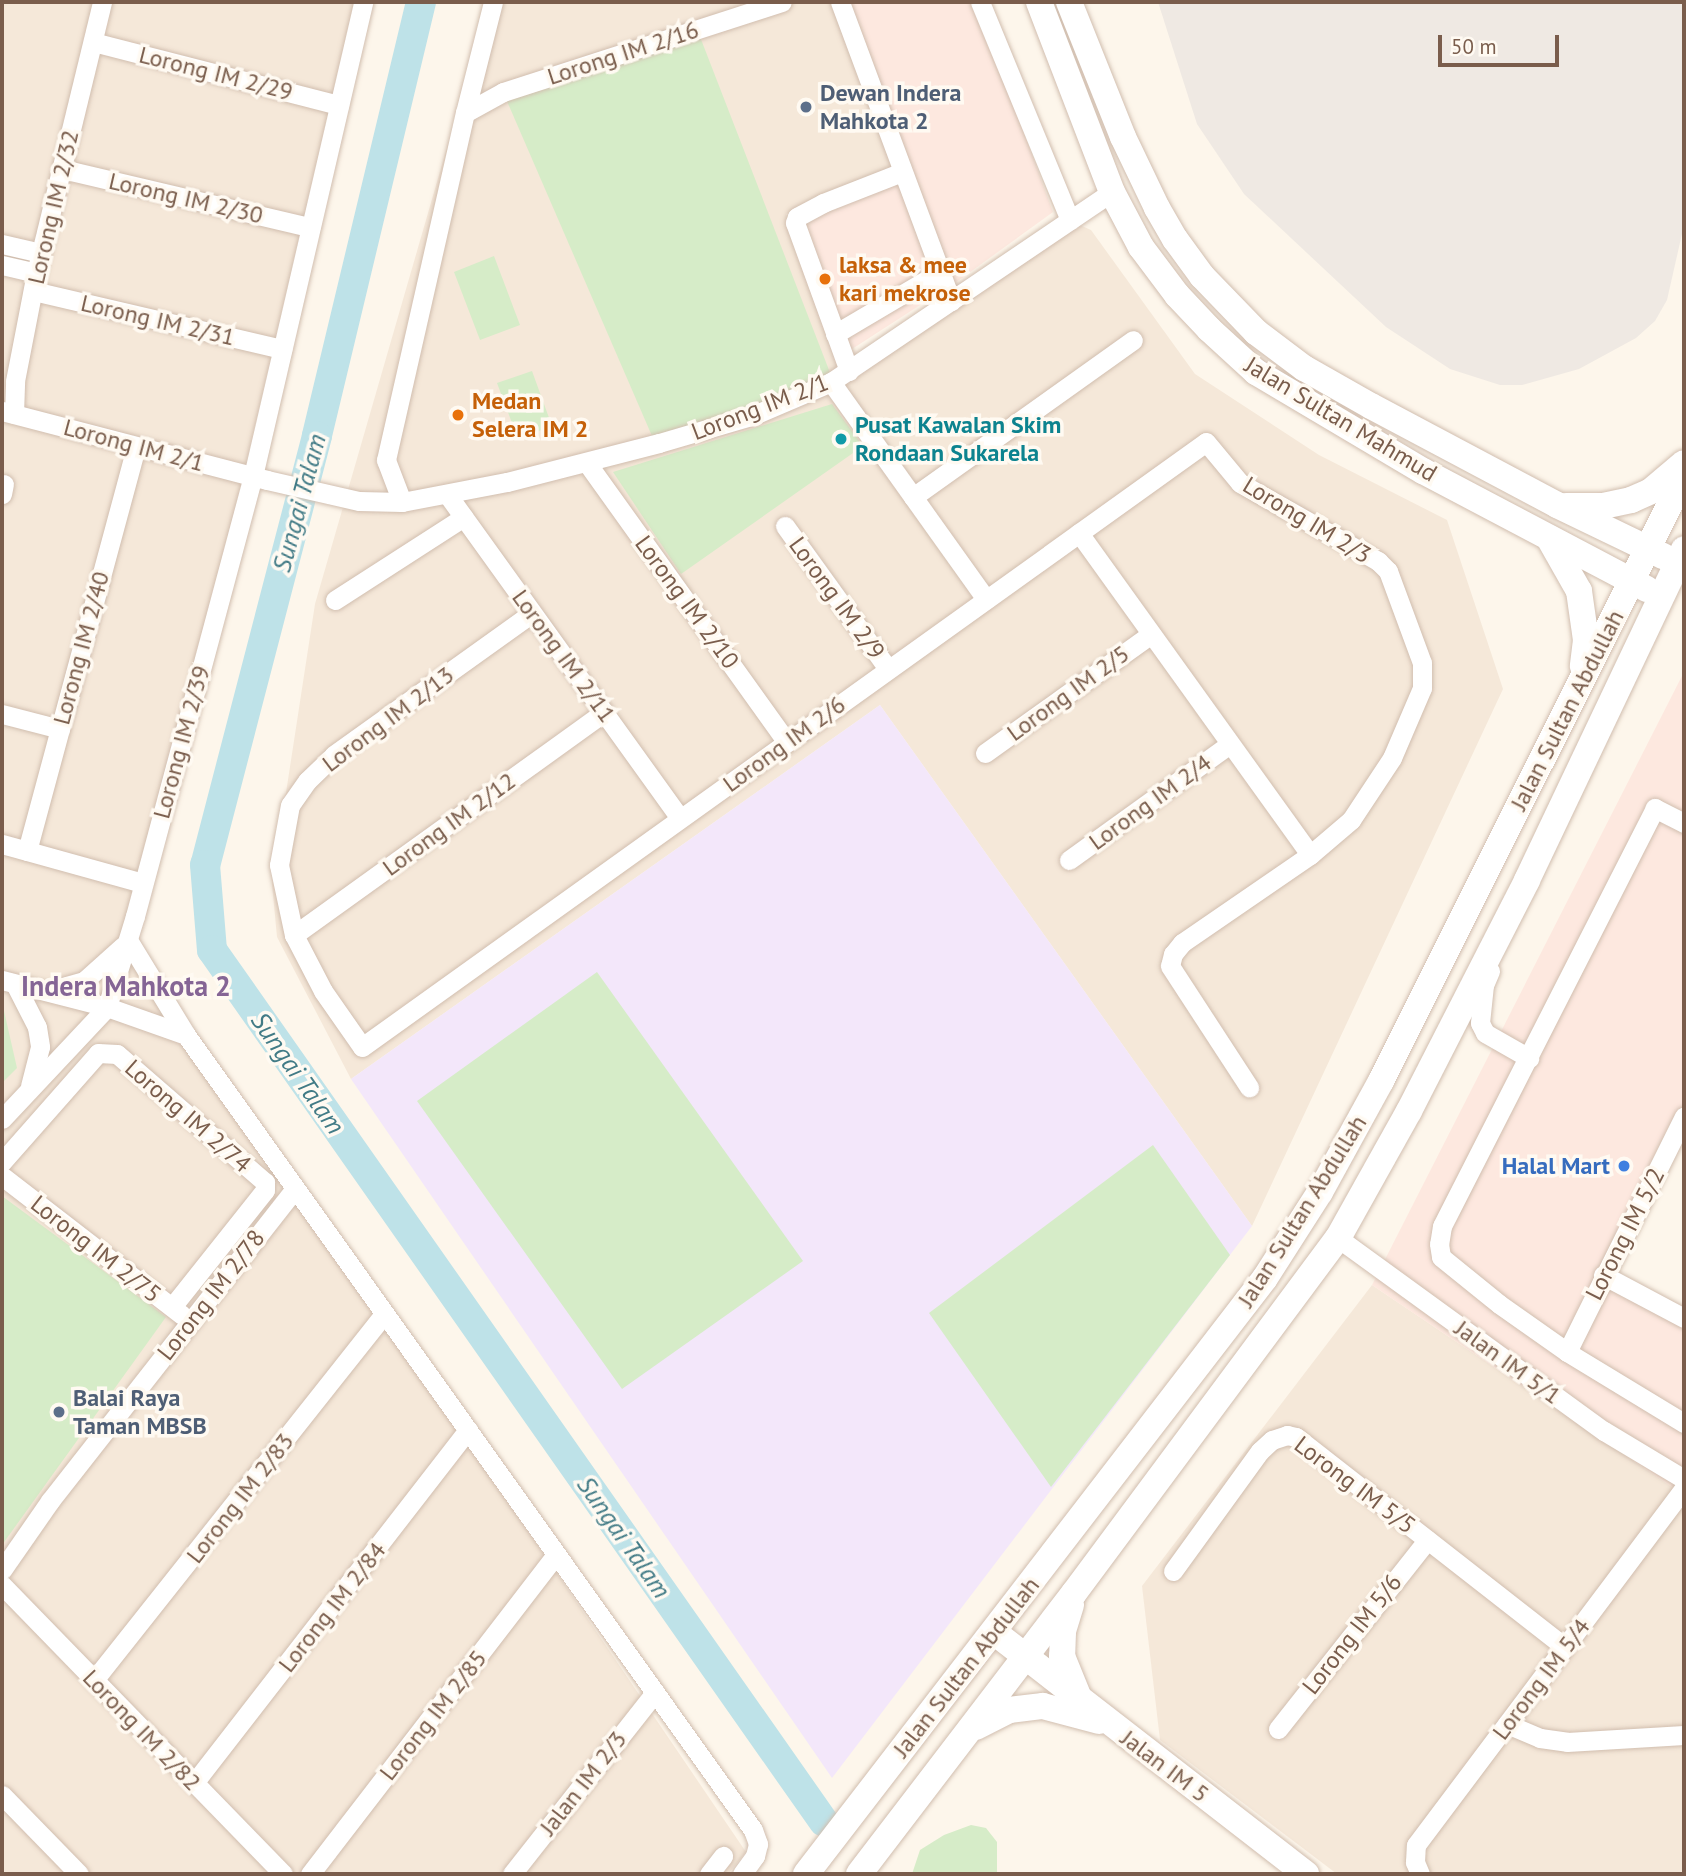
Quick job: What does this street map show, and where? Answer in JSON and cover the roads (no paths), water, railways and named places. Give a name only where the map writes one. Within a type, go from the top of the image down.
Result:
[{"type":"main road","name":"Jalan Sultan Mahmud","points":[[1039,2],[1112,192],[1141,247],[1177,295],[1256,372],[1423,471],[1661,596]]},
{"type":"main road","name":"Jalan Sultan Mahmud","points":[[1069,2],[1123,137],[1152,199],[1175,239],[1231,309],[1304,368],[1557,505],[1650,549],[1681,557]]},
{"type":"main road","points":[[1557,505],[1603,506],[1631,500],[1651,491],[1684,463]]},
{"type":"main road","name":"Jalan Sultan Abdullah","points":[[806,1874],[1265,1278],[1320,1192],[1381,1081],[1650,549],[1684,476]]},
{"type":"main road","points":[[1548,537],[1579,592],[1584,617],[1585,656],[1578,687]]},
{"type":"main road","name":"Jalan Sultan Abdullah","points":[[859,1874],[1074,1593],[1338,1238],[1409,1111],[1527,880],[1681,557]]},
{"type":"main road","points":[[1074,1593],[1063,1632],[1062,1656],[1074,1692],[1086,1705]]},
{"type":"main road","name":"Jalan IM 5","points":[[993,1632],[1306,1874]]},
{"type":"main road","points":[[967,1733],[988,1718],[1009,1710],[1043,1706],[1108,1723]]},
{"type":"main road","points":[[877,1783],[873,1804],[879,1813],[894,1818],[910,1807]]},
{"type":"main road","points":[[819,1874],[825,1870],[835,1874]]},
{"type":"street","name":"Lorong IM 2/32","points":[[8,412],[8,379],[37,272],[102,2]]},
{"type":"street","name":"Lorong IM 2/39","points":[[107,1007],[260,478],[282,349],[363,2]]},
{"type":"street","points":[[402,502],[386,460],[493,2]]},
{"type":"street","name":"Lorong IM 2/16","points":[[466,113],[503,92],[782,2]]},
{"type":"street","points":[[840,2],[951,301]]},
{"type":"street","points":[[980,2],[1070,220]]},
{"type":"street","name":"Lorong IM 2/29","points":[[93,42],[339,104]]},
{"type":"street","name":"Lorong IM 2/30","points":[[62,169],[310,228]]},
{"type":"street","points":[[849,371],[795,223],[797,216],[823,202],[902,172]]},
{"type":"street","name":"Lorong IM 2/1","points":[[8,412],[359,501],[402,502],[447,494],[587,463],[754,415],[831,382],[1112,192]]},
{"type":"street","points":[[2,244],[37,272]]},
{"type":"street","points":[[2,269],[37,272]]},
{"type":"street","name":"Lorong IM 2/31","points":[[37,272],[282,349]]},
{"type":"street","points":[[835,334],[940,272]]},
{"type":"street","points":[[913,497],[1133,340]]},
{"type":"street","points":[[831,382],[986,599]]},
{"type":"street","name":"Lorong IM 2/6","points":[[362,1047],[1206,442]]},
{"type":"street","name":"Lorong IM 2/3","points":[[1206,442],[1240,483],[1378,561],[1388,571],[1422,663],[1422,688],[1392,758],[1351,820],[1310,855],[1182,943],[1173,954],[1170,966],[1249,1087]]},
{"type":"street","name":"Lorong IM 2/40","points":[[27,851],[136,446]]},
{"type":"street","name":"Lorong IM 2/10","points":[[587,463],[787,742]]},
{"type":"street","name":"Lorong IM 2/11","points":[[447,494],[680,818]]},
{"type":"street","points":[[335,600],[464,517]]},
{"type":"street","name":"Lorong IM 2/9","points":[[785,526],[888,669]]},
{"type":"street","points":[[1079,533],[1310,855]]},
{"type":"street","name":"Lorong IM 2/13","points":[[362,1047],[323,991],[293,935],[279,865],[290,805],[307,781],[334,755],[533,613]]},
{"type":"street","name":"Lorong IM 2/5","points":[[985,753],[1151,634]]},
{"type":"street","name":"Lorong IM 2/12","points":[[293,935],[604,712]]},
{"type":"street","points":[[2,715],[60,729]]},
{"type":"street","name":"Lorong IM 2/4","points":[[1069,860],[1230,744]]},
{"type":"street","points":[[1684,823],[1655,808],[1441,1226],[1439,1244],[1441,1257],[1567,1352],[1684,1423]]},
{"type":"street","points":[[2,844],[143,883]]},
{"type":"street","points":[[1527,880],[1484,985],[1480,1023],[1492,1040],[1529,1058]]},
{"type":"street","points":[[47,991],[84,981],[104,967],[128,940],[186,1035],[753,1830],[758,1843],[755,1856],[741,1874]]},
{"type":"street","points":[[8,982],[107,1007],[186,1035]]},
{"type":"street","points":[[8,982],[29,1006],[40,1046],[29,1090]]},
{"type":"street","points":[[2,1119],[107,1007]]},
{"type":"street","name":"Lorong IM 2/74","points":[[2,1162],[99,1053],[117,1054],[265,1182],[265,1190],[172,1307]]},
{"type":"street","name":"Lorong IM 5/2","points":[[1567,1352],[1684,1116]]},
{"type":"street","name":"Lorong IM 2/75","points":[[2,1175],[191,1322]]},
{"type":"street","name":"Lorong IM 2/78","points":[[2,1570],[50,1501],[295,1189]]},
{"type":"street","name":"Jalan IM 5/1","points":[[1338,1238],[1604,1431],[1684,1479]]},
{"type":"street","points":[[1603,1275],[1684,1318]]},
{"type":"street","name":"Lorong IM 2/83","points":[[94,1680],[384,1314]]},
{"type":"street","name":"Lorong IM 2/84","points":[[194,1783],[468,1430]]},
{"type":"street","name":"Lorong IM 5/5","points":[[1172,1571],[1260,1451],[1272,1440],[1287,1435],[1296,1437],[1565,1647]]},
{"type":"street","name":"Lorong IM 5/4","points":[[1420,1874],[1415,1862],[1416,1845],[1684,1488]]},
{"type":"street","name":"Lorong IM 5/6","points":[[1278,1729],[1427,1540]]},
{"type":"street","name":"Lorong IM 2/85","points":[[310,1874],[556,1555]]},
{"type":"street","name":"Lorong IM 2/82","points":[[2,1585],[282,1874]]},
{"type":"street","name":"Jalan IM 2/3","points":[[512,1874],[655,1692]]},
{"type":"street","points":[[1507,1724],[1540,1738],[1567,1742],[1684,1735]]},
{"type":"street","points":[[2,1795],[79,1874]]},
{"type":"street","points":[[709,1874],[723,1856]]},
{"type":"waterway","name":"Sungai Talam","points":[[421,2],[317,436],[205,865],[212,950],[824,1822]]},
{"type":"place","name":"Dewan Indera Mahkota 2","points":[[806,107]]},
{"type":"place","name":"laksa & mee kari mekrose","points":[[825,279]]},
{"type":"place","name":"Medan Selera IM 2","points":[[458,415]]},
{"type":"place","name":"Pusat Kawalan Skim Rondaan Sukarela","points":[[841,439]]},
{"type":"place","name":"Halal Mart","points":[[1624,1166]]},
{"type":"place","name":"Balai Raya Taman MBSB","points":[[59,1412]]},
{"type":"district","name":"Indera Mahkota 2","points":[[126,986]]}]
